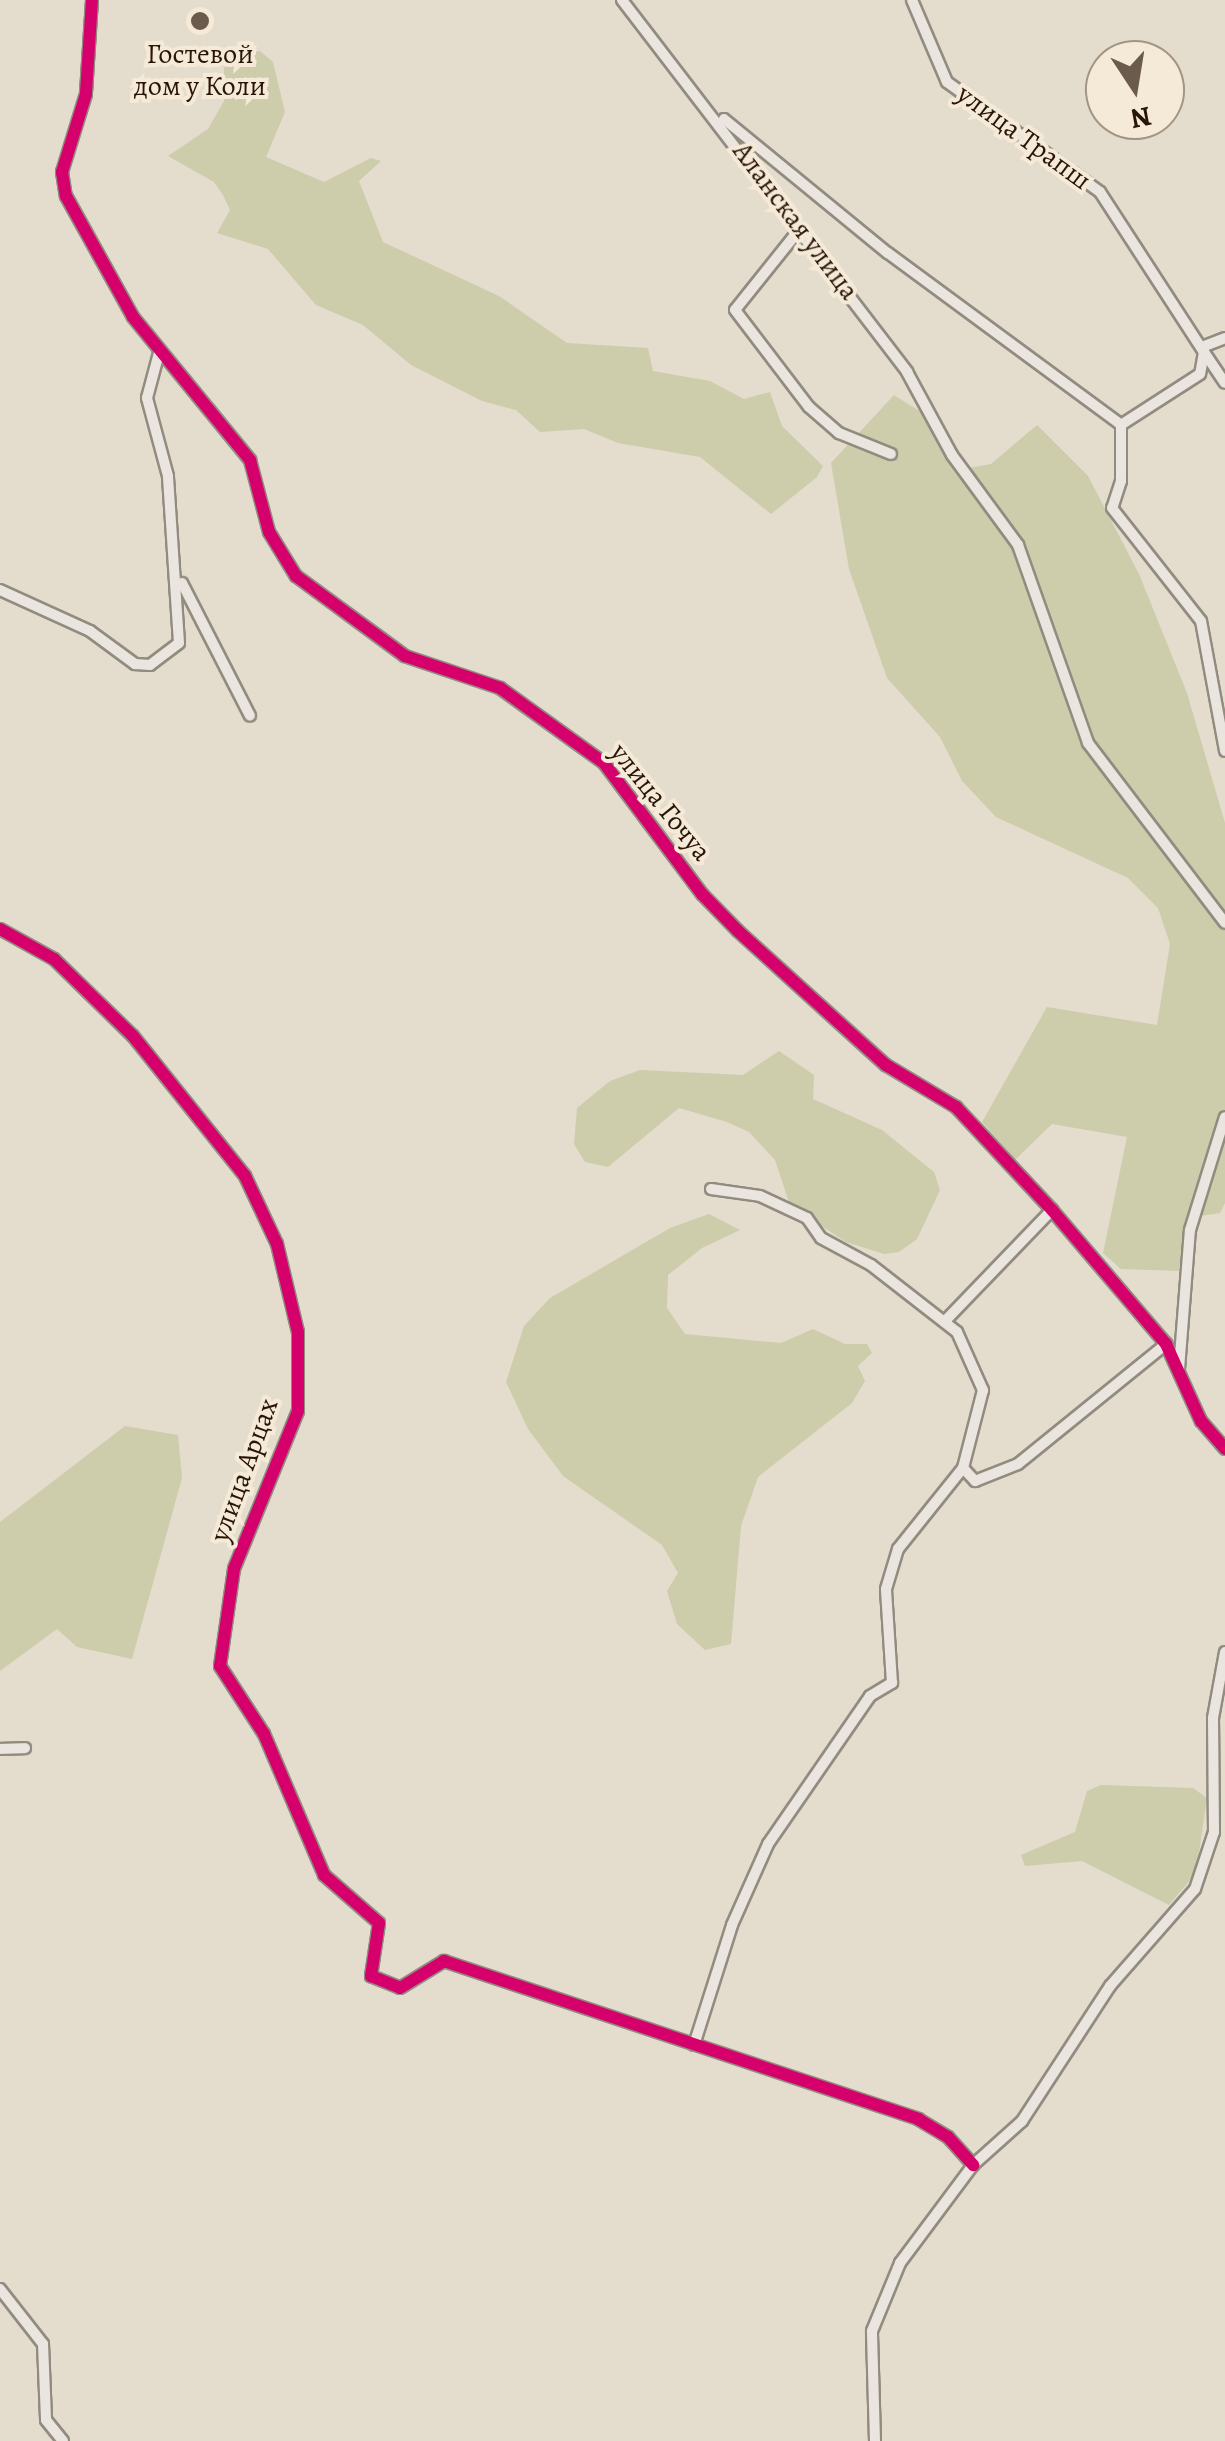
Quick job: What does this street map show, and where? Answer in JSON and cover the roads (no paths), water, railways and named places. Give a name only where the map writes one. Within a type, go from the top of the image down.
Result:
[{"type":"street","name":"улица Гочуа","points":[[92,0],[86,94],[62,172],[66,196],[159,353],[196,388],[250,460],[269,532],[317,597],[405,656],[500,688],[604,763],[702,894],[738,931],[886,1065],[956,1107],[1052,1210],[1166,1344],[1178,1375],[1225,1450]]},
{"type":"street","name":"Аланская улица","points":[[622,0],[712,110],[907,372],[952,454],[1018,545],[1088,743],[1225,923]]},
{"type":"street","name":"улица Трапш","points":[[912,0],[947,82],[1100,192],[1225,383]]},
{"type":"street","points":[[712,110],[888,253],[1121,425]]},
{"type":"street","points":[[799,230],[735,310],[808,407],[839,433],[890,454]]},
{"type":"street","points":[[1121,425],[1200,374],[1203,349],[1225,338]]},
{"type":"street","points":[[159,353],[147,398],[168,476],[171,551],[179,577],[250,716]]},
{"type":"street","points":[[1121,425],[1121,481],[1112,508],[1201,621],[1211,703],[1225,750]]},
{"type":"street","points":[[0,590],[90,631],[135,664],[150,665],[180,644],[179,577]]},
{"type":"street","name":"улица Арцах","points":[[0,929],[54,959],[133,1036],[245,1176],[277,1244],[298,1332],[298,1411],[234,1568],[220,1666],[264,1734],[305,1819],[324,1875],[379,1923],[370,1976],[400,1988],[444,1961],[694,2045]]},
{"type":"street","points":[[1178,1375],[1181,1281],[1222,1144],[1225,1117]]},
{"type":"street","points":[[712,1189],[760,1196],[807,1218],[821,1238],[850,1250],[946,1320],[965,1344],[983,1390],[962,1468],[898,1549],[886,1589],[892,1683],[870,1696],[768,1844],[732,1925],[694,2045],[918,2119],[948,2137],[973,2165]]},
{"type":"street","points":[[946,1320],[1052,1210]]},
{"type":"street","points":[[962,1468],[975,1481],[1003,1474],[1166,1344]]},
{"type":"street","points":[[876,2441],[869,2366],[876,2312],[900,2264],[973,2165],[1022,2122],[1110,1986],[1195,1889],[1214,1832],[1220,1781],[1213,1718],[1225,1652]]},
{"type":"street","points":[[0,1749],[25,1748]]},
{"type":"street","points":[[0,2289],[43,2344],[46,2420],[62,2441]]},
{"type":"place","name":"Гостевой дом у Коли","points":[[200,21]]}]
